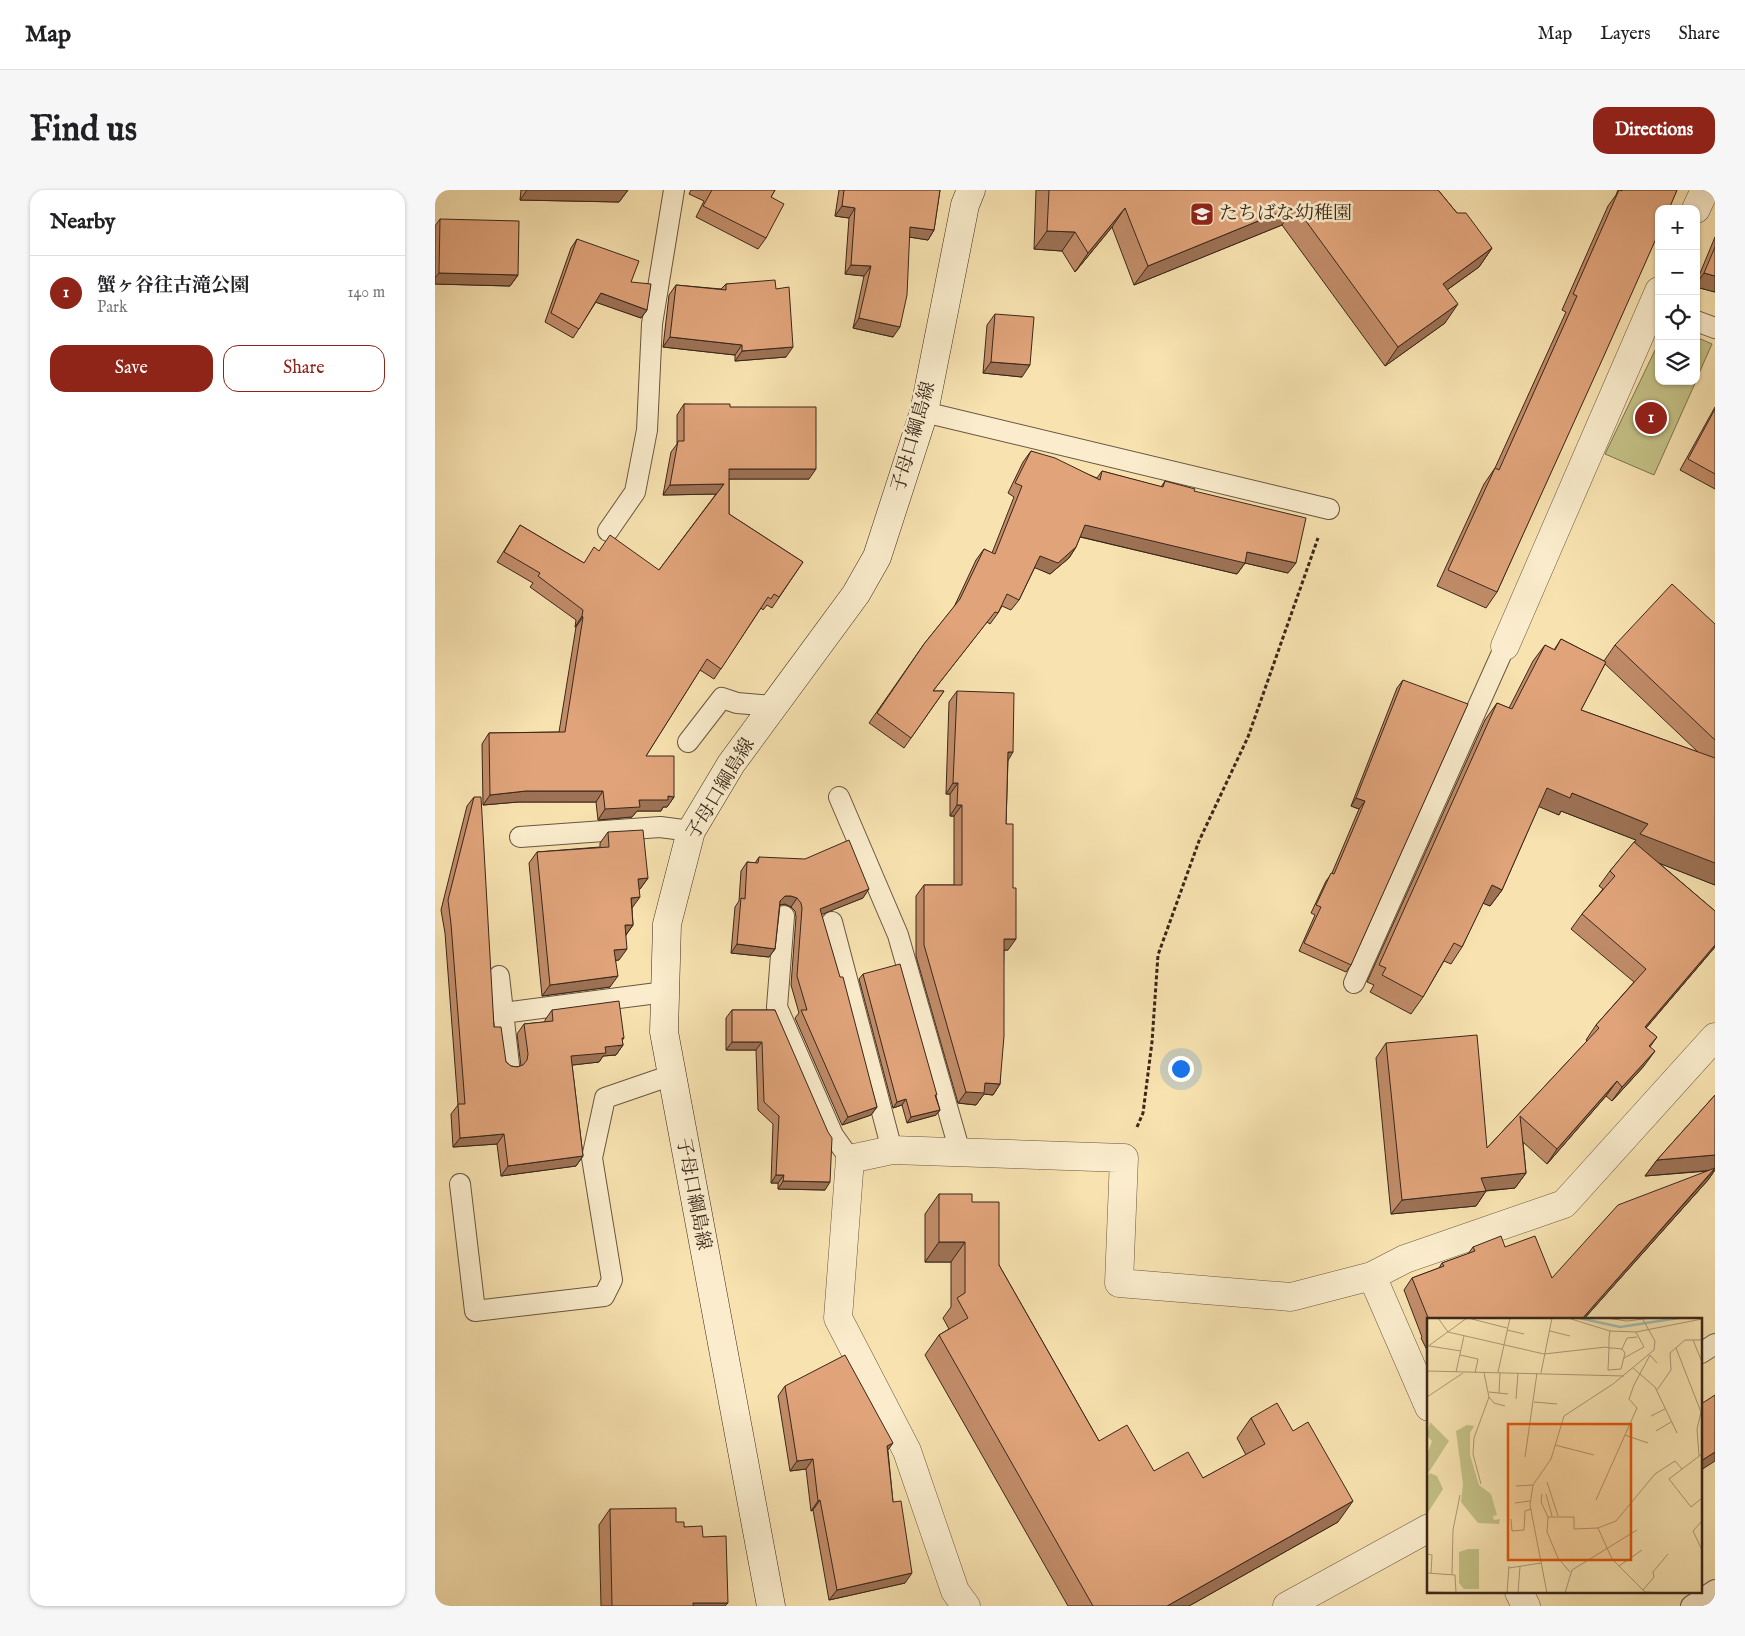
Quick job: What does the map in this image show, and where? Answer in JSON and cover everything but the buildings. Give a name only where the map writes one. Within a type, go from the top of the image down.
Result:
[{"type":"street","name":"子母口綱島線","points":[[771,1606],[664,1032],[667,924],[691,831],[731,764],[856,594],[877,557],[924,412],[965,205],[971,190]]},
{"type":"street","points":[[1698,205],[1705,190]]},
{"type":"street","points":[[1505,646],[1655,306]]},
{"type":"street","points":[[966,1606],[955,1591],[907,1451],[837,1318],[849,1160],[892,1150],[1123,1158],[1119,1283],[1291,1297],[1372,1276],[1405,1259],[1564,1204],[1715,1037]]},
{"type":"street","points":[[1372,1276],[1427,1402]]},
{"type":"street","points":[[1287,1606],[1427,1529]]},
{"type":"street","points":[[1520,1594],[1526,1606]]},
{"type":"lane","points":[[609,531],[635,492],[647,430],[652,324],[673,190]]},
{"type":"lane","points":[[1700,322],[1715,328]]},
{"type":"lane","points":[[924,412],[1329,509]]},
{"type":"lane","points":[[1354,983],[1505,646]]},
{"type":"lane","points":[[688,742],[722,698],[737,704],[774,706]]},
{"type":"lane","points":[[839,797],[898,935],[960,1152]]},
{"type":"lane","points":[[520,837],[660,827],[691,831]]},
{"type":"lane","points":[[784,916],[777,1007],[833,1134],[849,1160]]},
{"type":"lane","points":[[832,922],[892,1150]]},
{"type":"lane","points":[[499,976],[509,1065]]},
{"type":"lane","points":[[503,1013],[665,992]]},
{"type":"lane","points":[[460,1184],[475,1311],[604,1296],[612,1280],[592,1158],[605,1098],[672,1074]]},
{"type":"lane","points":[[1703,1352],[1715,1344]]},
{"type":"lane","points":[[1691,1606],[1715,1590]]},
{"type":"path","points":[[1123,1158],[1143,1113],[1152,1042],[1159,955],[1199,841],[1248,737],[1329,509]]},
{"type":"shaded area","points":[[1700,339],[1712,344],[1700,371]]},
{"type":"shaded area","points":[[1655,350],[1655,385],[1694,385],[1654,475],[1605,454]]},
{"type":"place","name":"たちばな幼稚園","points":[[1202,214]]},
{"type":"place","name":"蟹ヶ谷往古滝公園","points":[[1651,418]]}]
